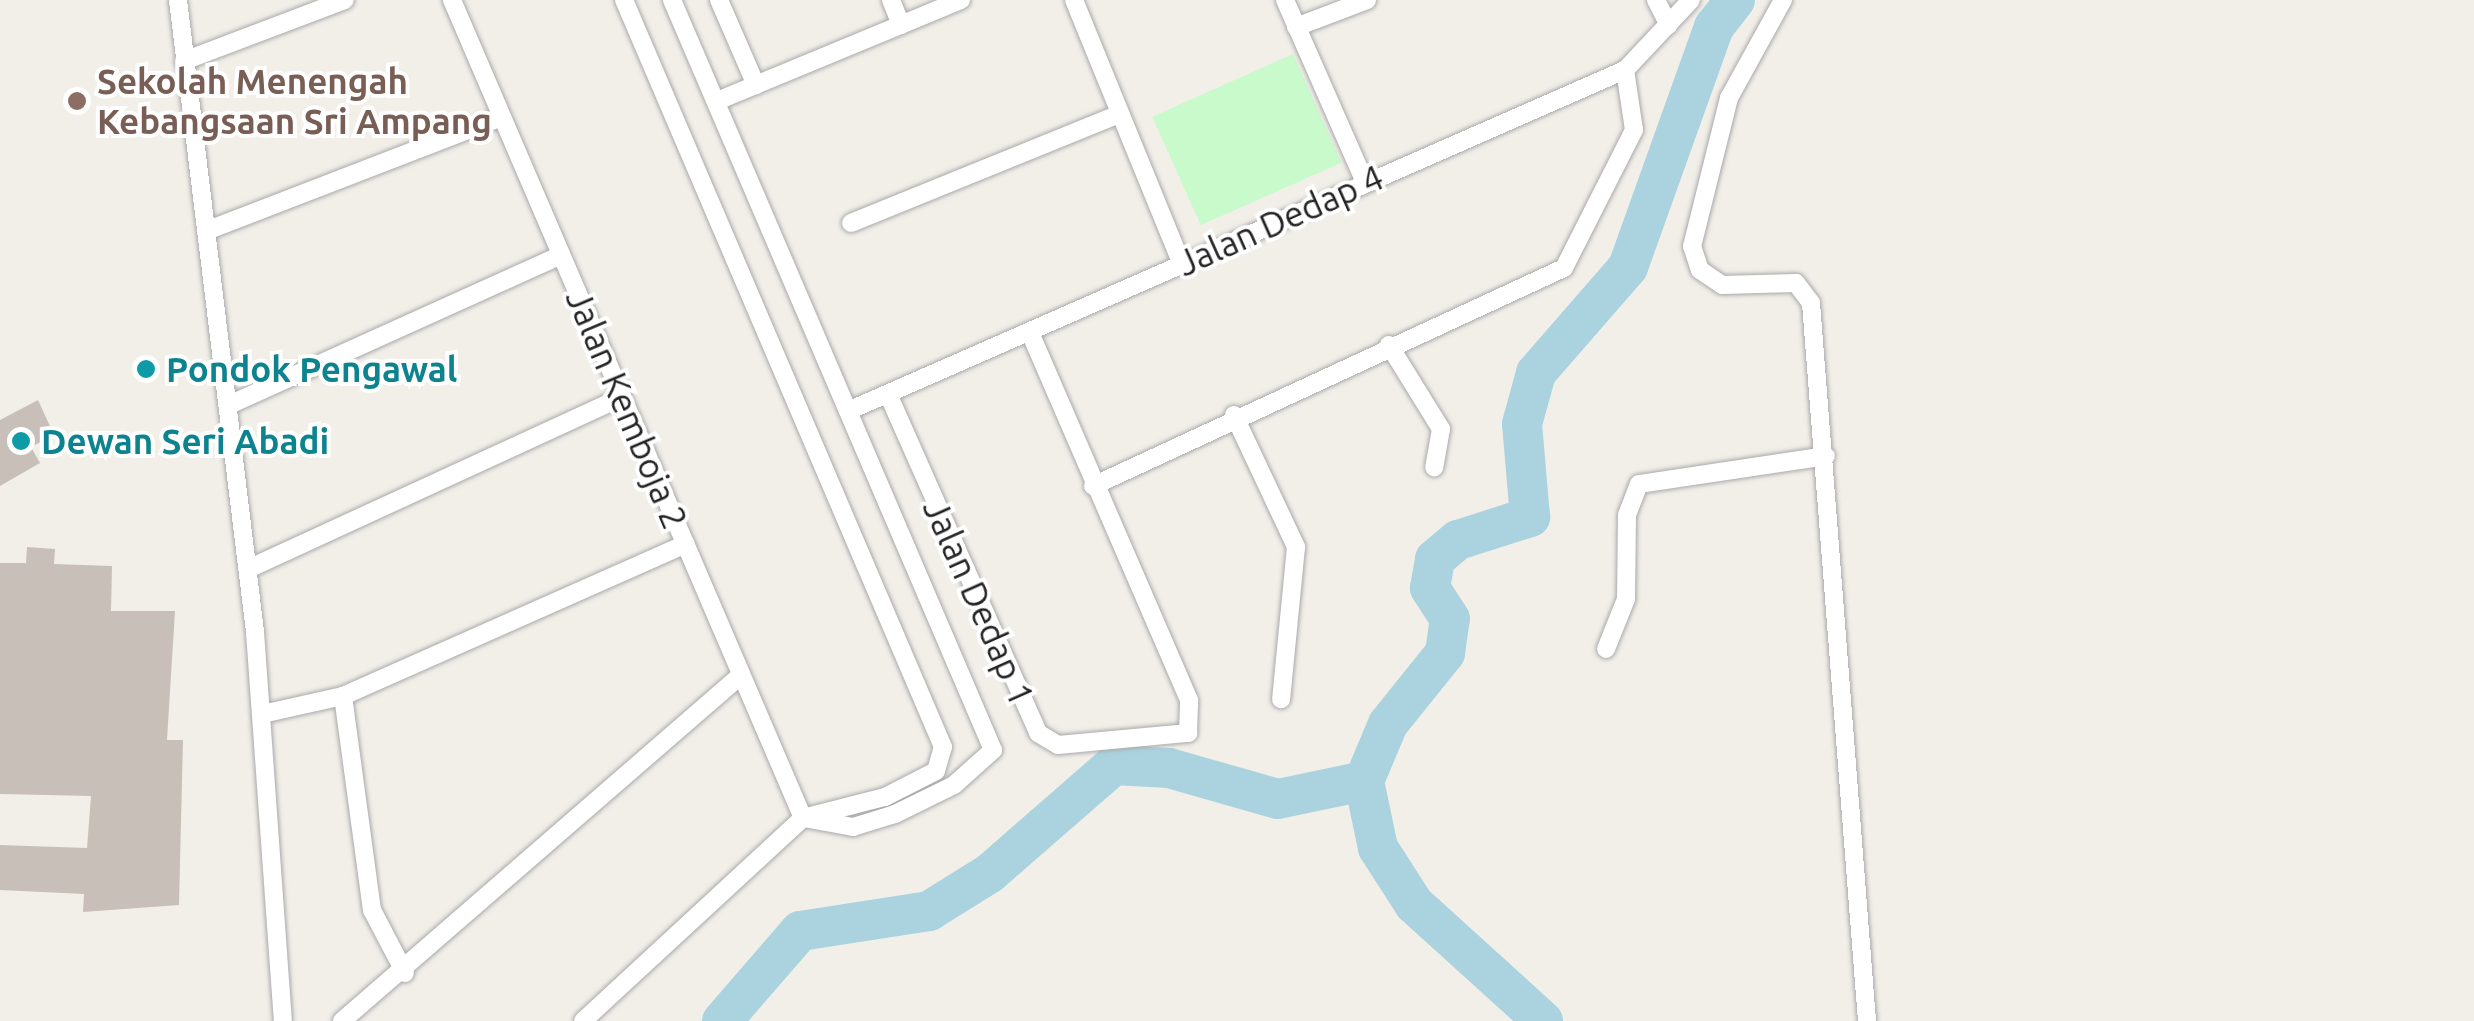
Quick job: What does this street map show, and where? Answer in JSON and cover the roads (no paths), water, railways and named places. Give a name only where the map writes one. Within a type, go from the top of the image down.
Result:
[{"type":"street","points":[[178,0],[248,569],[284,1021]]},
{"type":"street","points":[[184,61],[345,0]]},
{"type":"street","name":"Jalan Kemboja 2","points":[[452,0],[803,818]]},
{"type":"street","points":[[583,1021],[803,818],[885,797],[936,771],[943,747],[624,0]]},
{"type":"street","points":[[672,0],[993,750],[954,785],[895,814],[853,827],[803,818]]},
{"type":"street","points":[[719,0],[756,85]]},
{"type":"street","points":[[891,0],[901,25]]},
{"type":"street","points":[[717,102],[961,0]]},
{"type":"street","points":[[1074,0],[1182,264]]},
{"type":"street","points":[[1285,0],[1364,180]]},
{"type":"street","points":[[1296,27],[1366,0]]},
{"type":"street","points":[[1656,0],[1669,25]]},
{"type":"street","name":"Jalan Dedap 4","points":[[848,411],[1030,333],[1364,180],[1625,70],[1691,0]]},
{"type":"street","points":[[1783,0],[1729,98],[1692,246],[1700,270],[1722,285],[1782,282],[1806,291],[1826,456],[1867,1021]]},
{"type":"street","points":[[1030,333],[1094,486],[1234,416],[1564,268],[1634,130],[1625,70]]},
{"type":"street","points":[[851,222],[1120,114]]},
{"type":"street","points":[[206,232],[501,117]]},
{"type":"street","points":[[229,405],[561,254]]},
{"type":"street","points":[[1389,345],[1441,429],[1434,467]]},
{"type":"street","name":"Jalan Dedap 1","points":[[888,394],[1038,733],[1058,745],[1179,737],[1194,716],[1094,486]]},
{"type":"street","points":[[248,569],[622,397]]},
{"type":"street","points":[[1234,416],[1296,547],[1280,700]]},
{"type":"street","points":[[1606,649],[1626,598],[1627,515],[1639,484],[1826,456]]},
{"type":"street","points":[[262,714],[343,696],[686,544]]},
{"type":"street","points":[[342,1021],[405,973],[741,674]]},
{"type":"street","points":[[343,696],[372,910],[405,973]]},
{"type":"waterway","points":[[1543,1021],[1414,904],[1378,848],[1364,781],[1388,724],[1445,653],[1450,619],[1430,588],[1435,559],[1458,540],[1530,517],[1522,424],[1536,373],[1628,267],[1714,27],[1735,0]]},
{"type":"waterway","points":[[722,1021],[800,931],[929,911],[990,873],[1114,765],[1169,768],[1278,799],[1364,781]]},
{"type":"place","name":"Sekolah Menengah Kebangsaan Sri Ampang","points":[[77,101]]},
{"type":"place","name":"Pondok Pengawal","points":[[146,369]]},
{"type":"place","name":"Dewan Seri Abadi","points":[[21,441]]}]
